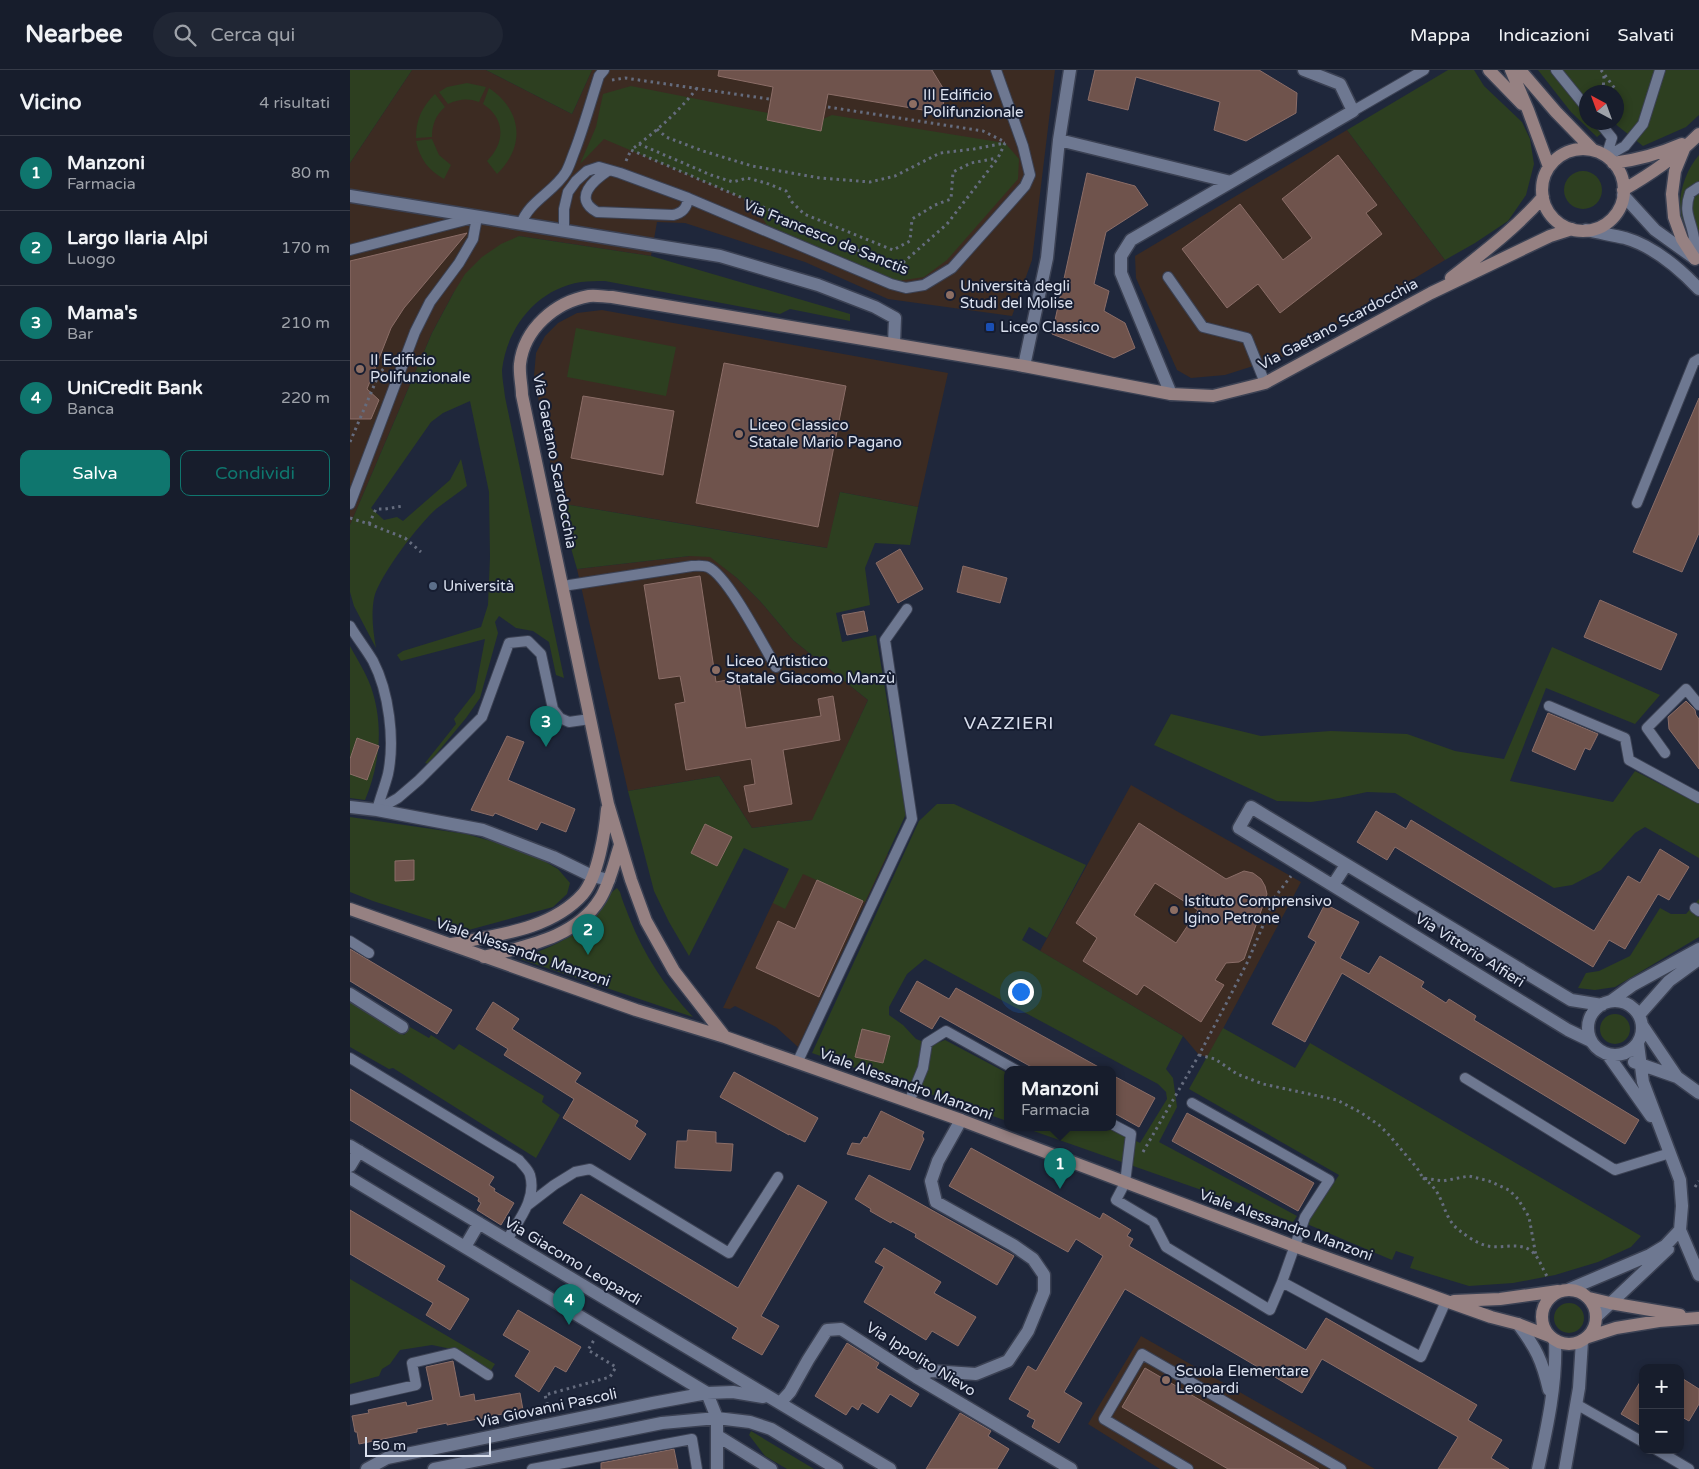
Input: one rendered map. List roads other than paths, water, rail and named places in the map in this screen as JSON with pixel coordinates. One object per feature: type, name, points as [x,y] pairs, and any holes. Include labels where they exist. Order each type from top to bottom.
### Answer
[{"type":"street","points":[[1024,366],[1047,258],[1059,140],[1070,70]]},
{"type":"street","points":[[1171,394],[1121,273],[1121,256],[1131,240],[1353,111],[1340,84],[1304,70]]},
{"type":"street","points":[[1489,70],[1528,110]]},
{"type":"street","points":[[1511,70],[1549,167]]},
{"type":"street","points":[[1520,70],[1556,112],[1593,150],[1610,160],[1619,171],[1623,192],[1618,210],[1614,216],[1601,226],[1586,230]]},
{"type":"street","points":[[1610,160],[1637,160],[1660,154],[1699,134]]},
{"type":"street","points":[[1623,192],[1655,172],[1684,149],[1699,134]]},
{"type":"street","points":[[1059,140],[1231,182]]},
{"type":"street","points":[[1684,149],[1675,171],[1672,194],[1674,217],[1682,239],[1697,261]]},
{"type":"street","points":[[1593,150],[1569,152],[1561,156],[1549,167],[1543,181],[1542,196],[1552,217],[1572,229],[1625,238],[1645,246],[1684,273],[1699,288]]},
{"type":"street","points":[[1623,192],[1655,230],[1697,261]]},
{"type":"street","points":[[350,196],[720,256],[818,285],[875,307],[895,318],[894,344]]},
{"type":"street","name":"Via Gaetano Scardocchia","points":[[1431,293],[1500,240],[1530,211],[1542,196]]},
{"type":"street","name":"Via Gaetano Scardocchia","points":[[725,1037],[674,971],[646,921],[608,804],[522,395],[520,364],[528,339],[542,319],[565,303],[590,296],[612,297],[1024,366],[1171,394],[1213,396],[1264,383],[1431,293],[1550,236],[1572,229]]},
{"type":"street","name":"Via Gaetano Scardocchia","points":[[449,944],[506,932],[544,921],[565,909],[584,893],[604,840],[608,804]]},
{"type":"street","points":[[350,807],[483,830],[553,857],[592,876],[609,880]]},
{"type":"street","name":"Via Vittorio Alfieri","points":[[1591,1042],[1568,1030],[1239,828],[1251,807],[1571,1000],[1606,1003]]},
{"type":"street","points":[[484,956],[547,939],[567,930],[586,917],[599,900],[609,880],[620,845]]},
{"type":"street","points":[[1333,885],[1346,864]]},
{"type":"street","name":"Viale Alessandro Manzoni","points":[[350,909],[628,1007],[725,1037],[961,1120],[1294,1246],[1491,1317],[1518,1324],[1552,1338]]},
{"type":"street","points":[[1699,949],[1633,985],[1606,1003],[1594,1012],[1589,1021],[1588,1031],[1591,1042],[1598,1050],[1677,1076],[1699,1093]]},
{"type":"street","points":[[1613,1055],[1629,1052],[1638,1044],[1642,1035],[1641,1020],[1669,981],[1699,959]]},
{"type":"street","points":[[350,994],[402,1027]]},
{"type":"street","points":[[1606,1003],[1627,1004],[1636,1010],[1677,1076]]},
{"type":"street","points":[[1638,1044],[1644,1082],[1680,1180],[1682,1206],[1680,1230],[1699,1275]]},
{"type":"street","points":[[1613,1055],[1660,1127]]},
{"type":"street","points":[[916,1377],[931,1371],[976,1374],[1008,1361],[1028,1331],[1044,1292],[1044,1275],[1034,1259],[1013,1245],[936,1202],[931,1181],[938,1161],[961,1120]]},
{"type":"street","points":[[350,1166],[354,1149]]},
{"type":"street","name":"Via Giacomo Leopardi","points":[[354,1149],[890,1469]]},
{"type":"street","points":[[350,1178],[707,1393],[717,1418],[717,1469]]},
{"type":"street","points":[[465,1247],[479,1223]]},
{"type":"street","points":[[1538,1469],[1556,1359],[1552,1338],[1542,1322],[1542,1311],[1546,1301],[1565,1290],[1650,1255],[1665,1246],[1680,1230]]},
{"type":"street","points":[[1596,1317],[1664,1254],[1680,1230]]},
{"type":"street","points":[[1565,1290],[1580,1292],[1589,1298],[1610,1303],[1699,1318]]},
{"type":"street","name":"Viale Alessandro Manzoni","points":[[1446,1301],[1500,1299],[1565,1290]]},
{"type":"street","points":[[1565,1469],[1585,1339],[1594,1328],[1596,1317],[1595,1307],[1589,1298]]},
{"type":"street","points":[[1552,1338],[1568,1344],[1616,1328],[1659,1321],[1699,1318]]},
{"type":"street","points":[[1518,1324],[1532,1344],[1543,1365],[1551,1397]]},
{"type":"street","name":"Via Ippolito Nievo","points":[[780,1403],[790,1392],[827,1330],[841,1329],[916,1377],[1071,1469]]},
{"type":"street","name":"Via Giacomo Leopardi","points":[[707,1393],[733,1392],[759,1396],[780,1403]]},
{"type":"street","name":"Via Giovanni Pascoli","points":[[368,1469],[387,1458],[653,1402],[707,1393]]},
{"type":"street","points":[[434,1469],[662,1423],[717,1418],[750,1422],[771,1430],[837,1469]]},
{"type":"street","points":[[718,1436],[771,1469]]},
{"type":"lane","points":[[521,224],[531,206],[559,182],[567,171],[580,138],[599,76],[604,70]]},
{"type":"lane","name":"Via Francesco de Sanctis","points":[[564,230],[564,209],[568,192],[587,171],[599,167],[688,198],[891,284],[906,288],[924,285],[952,268],[1025,186],[1030,175],[1024,146],[996,70]]},
{"type":"lane","points":[[1353,111],[1424,70]]},
{"type":"lane","points":[[1556,70],[1579,98]]},
{"type":"lane","points":[[1610,160],[1625,146],[1643,124],[1660,70]]},
{"type":"lane","points":[[1606,130],[1612,138],[1610,160]]},
{"type":"lane","points":[[609,170],[598,177],[588,188],[585,196],[587,203],[597,212],[673,216],[684,210],[688,198]]},
{"type":"lane","points":[[1697,261],[1694,236],[1686,204],[1690,193],[1699,187]]},
{"type":"lane","points":[[350,250],[477,218],[473,239],[430,302],[415,332],[350,504]]},
{"type":"lane","points":[[1168,277],[1203,327],[1247,338],[1264,383]]},
{"type":"lane","points":[[1636,503],[1694,362],[1699,359]]},
{"type":"lane","points":[[563,586],[692,566],[707,566],[720,575],[776,667]]},
{"type":"lane","points":[[796,1063],[912,819],[885,640],[907,609]]},
{"type":"lane","points":[[350,626],[373,662],[386,698],[390,733],[388,773],[376,810]]},
{"type":"lane","points":[[376,810],[398,798],[419,780],[482,717],[509,643],[528,641],[542,654],[553,709],[560,718],[569,722],[590,719]]},
{"type":"lane","points":[[1665,753],[1647,728],[1686,688],[1699,705]]},
{"type":"lane","points":[[1549,706],[1625,738],[1629,760],[1699,798]]},
{"type":"lane","points":[[350,941],[369,952]]},
{"type":"lane","points":[[909,1102],[923,1068],[927,1043],[946,1031],[1009,1066]]},
{"type":"lane","points":[[350,1058],[519,1160],[530,1175],[531,1191],[528,1205],[507,1240]]},
{"type":"lane","points":[[1464,1078],[1615,1170],[1670,1153]]},
{"type":"lane","points":[[1116,1126],[1131,1134],[1125,1182],[1116,1200],[1153,1222],[1166,1247],[1270,1310],[1305,1217],[1329,1180],[1192,1103]]},
{"type":"lane","points":[[528,1205],[575,1172],[590,1169],[729,1253],[778,1176]]},
{"type":"lane","points":[[1282,1282],[1421,1357],[1446,1301]]},
{"type":"lane","points":[[350,1400],[416,1385],[412,1363],[454,1353],[488,1375]]},
{"type":"lane","points":[[1188,1469],[1104,1419],[1142,1354],[1341,1469]]},
{"type":"lane","points":[[1576,1404],[1639,1440]]},
{"type":"lane","points":[[532,1469],[692,1439],[697,1469]]},
{"type":"lane","points":[[1664,1454],[1689,1469]]},
{"type":"place","name":"III Edificio Polifunzionale","points":[[913,104]]},
{"type":"place","name":"Università degli Studi del Molise","points":[[950,295]]},
{"type":"place","name":"Liceo Classico","points":[[990,327]]},
{"type":"place","name":"II Edificio Polifunzionale","points":[[360,369]]},
{"type":"place","name":"Liceo Classico Statale Mario Pagano","points":[[739,434]]},
{"type":"place","name":"Università","points":[[433,586]]},
{"type":"place","name":"Liceo Artistico Statale Giacomo Manzù","points":[[716,670]]},
{"type":"place","name":"Mama's","points":[[546,747]]},
{"type":"place","name":"Istituto Comprensivo Igino Petrone","points":[[1174,910]]},
{"type":"place","name":"Largo Ilaria Alpi","points":[[588,955]]},
{"type":"place","name":"Manzoni","points":[[1060,1189]]},
{"type":"place","name":"UniCredit Bank","points":[[569,1325]]},
{"type":"place","name":"Scuola Elementare Leopardi","points":[[1166,1380]]},
{"type":"district","name":"VAZZIERI","points":[[1009,723]]}]
